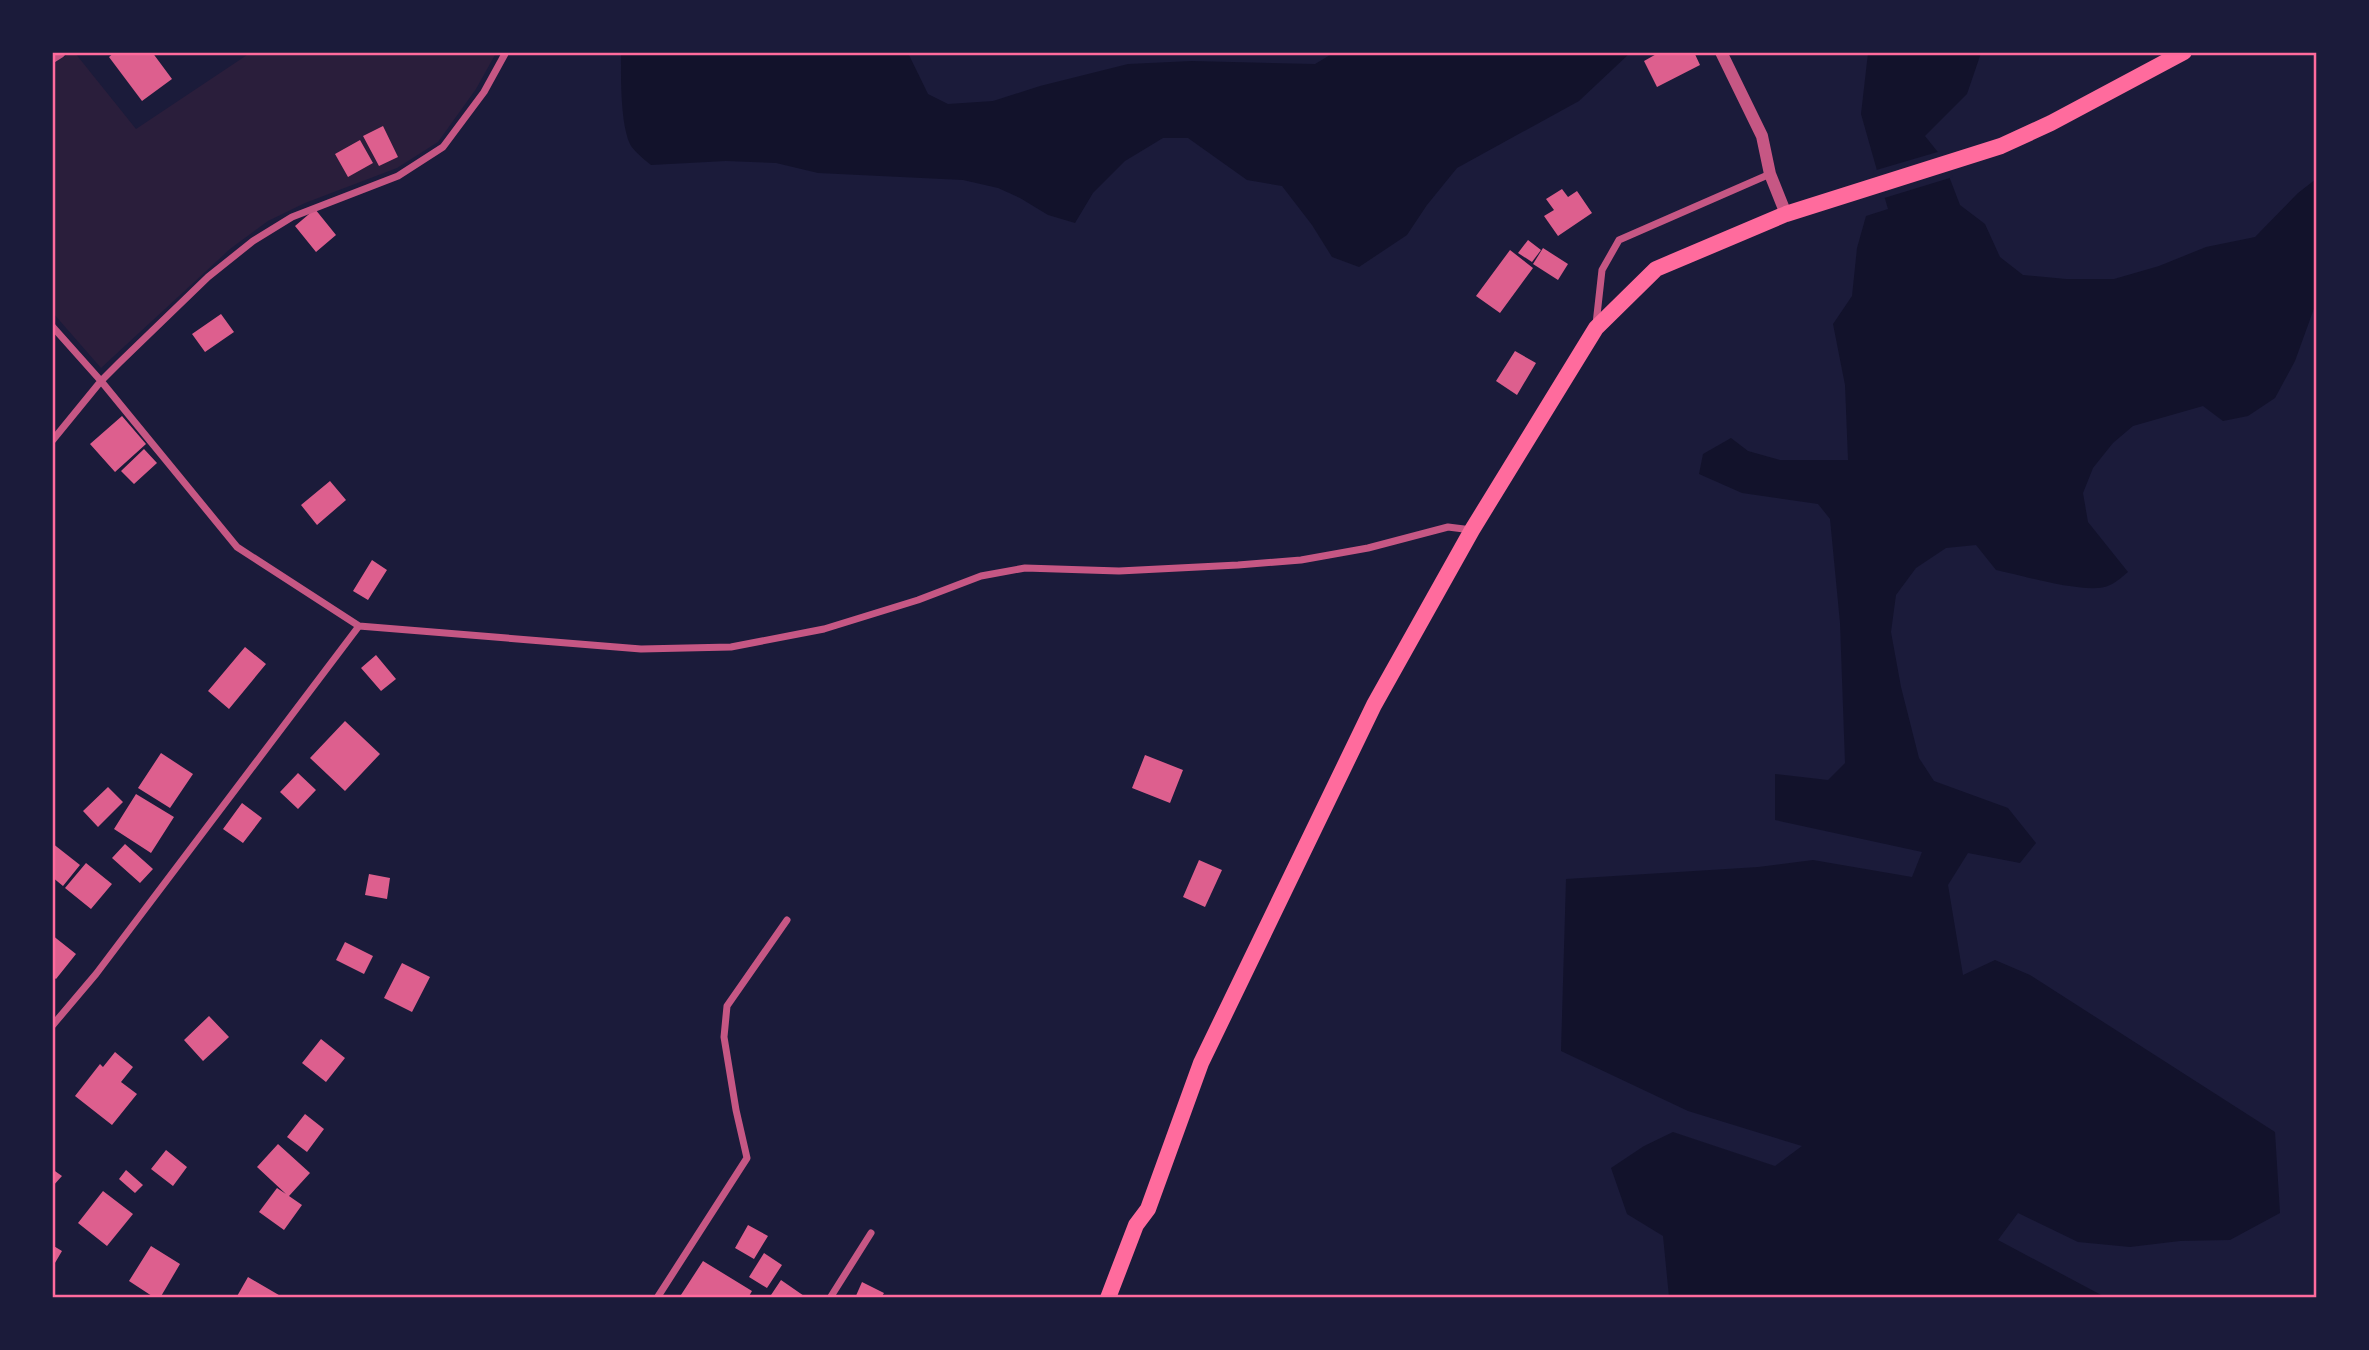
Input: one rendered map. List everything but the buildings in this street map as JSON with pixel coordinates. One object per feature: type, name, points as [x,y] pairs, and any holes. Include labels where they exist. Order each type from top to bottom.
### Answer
[{"type":"main road","points":[[1108,1297],[1136,1225],[1147,1209],[1201,1063],[1374,705],[1472,530],[1596,328],[1656,268],[1786,214],[2001,146],[2051,123],[2184,52]]},
{"type":"street","points":[[52,57],[60,52]]},
{"type":"street","points":[[52,441],[101,381],[208,277],[253,241],[292,217],[398,176],[443,147],[484,92],[506,52]]},
{"type":"street","points":[[1721,52],[1762,136],[1770,174],[1786,214]]},
{"type":"street","points":[[1596,328],[1602,270],[1619,240],[1770,174]]},
{"type":"street","points":[[52,326],[101,381],[236,547],[359,626],[641,649],[731,647],[824,629],[918,600],[981,576],[1025,568],[1119,571],[1301,560],[1368,548],[1448,527],[1472,530]]},
{"type":"street","points":[[52,1026],[96,974],[359,626]]},
{"type":"street","points":[[657,1297],[747,1158],[724,1037],[727,1006],[787,920]]},
{"type":"street","points":[[830,1297],[871,1233]]},
{"type":"shaded area","points":[[1335,52],[1630,53],[1579,101],[1457,168],[1407,235],[1359,267],[1332,257],[1282,186],[1247,180],[1188,138],[1163,138],[1125,161],[1093,193],[1075,223],[1048,215],[998,188],[963,180],[818,173],[776,163],[726,161],[651,165],[631,146],[627,137],[622,101],[621,53],[908,53],[928,94],[948,104],[993,101],[1128,64],[1192,61],[1315,64]]},
{"type":"shaded area","points":[[75,53],[136,129],[250,53],[496,53],[476,89],[438,142],[397,168],[305,203],[268,221],[230,249],[101,368],[53,313],[52,64]]},
{"type":"shaded area","points":[[1868,53],[1981,53],[1967,94],[1925,136],[1941,156],[1878,174],[1861,114]]},
{"type":"shaded area","points":[[1942,158],[1960,205],[1985,224],[2000,257],[2023,275],[2066,279],[2114,279],[2159,266],[2206,247],[2255,237],[2298,193],[2316,179],[2316,303],[2295,361],[2275,398],[2248,416],[2223,421],[2203,406],[2133,426],[2113,443],[2093,468],[2083,493],[2088,522],[2128,572],[2113,584],[2087,588],[1996,570],[1976,545],[1946,548],[1916,568],[1896,595],[1891,632],[1901,687],[1919,758],[1934,781],[2008,808],[2036,843],[2020,863],[1968,853],[1948,885],[1963,975],[1995,960],[2030,975],[2275,1132],[2280,1213],[2230,1240],[2180,1241],[2130,1247],[2078,1242],[2018,1213],[1998,1240],[2105,1297],[1669,1297],[1663,1236],[1627,1214],[1611,1168],[1644,1146],[1673,1132],[1775,1166],[1802,1146],[1688,1111],[1561,1051],[1566,879],[1758,867],[1813,860],[1912,877],[1922,852],[1775,820],[1775,774],[1828,780],[1845,763],[1840,623],[1830,519],[1818,504],[1742,493],[1699,474],[1703,454],[1731,438],[1748,451],[1780,460],[1848,460],[1845,385],[1833,324],[1852,296],[1857,248],[1866,216],[1888,209],[1878,175]]},
{"type":"pier","points":[[1941,151],[1953,177],[1881,199],[1873,171]]}]
